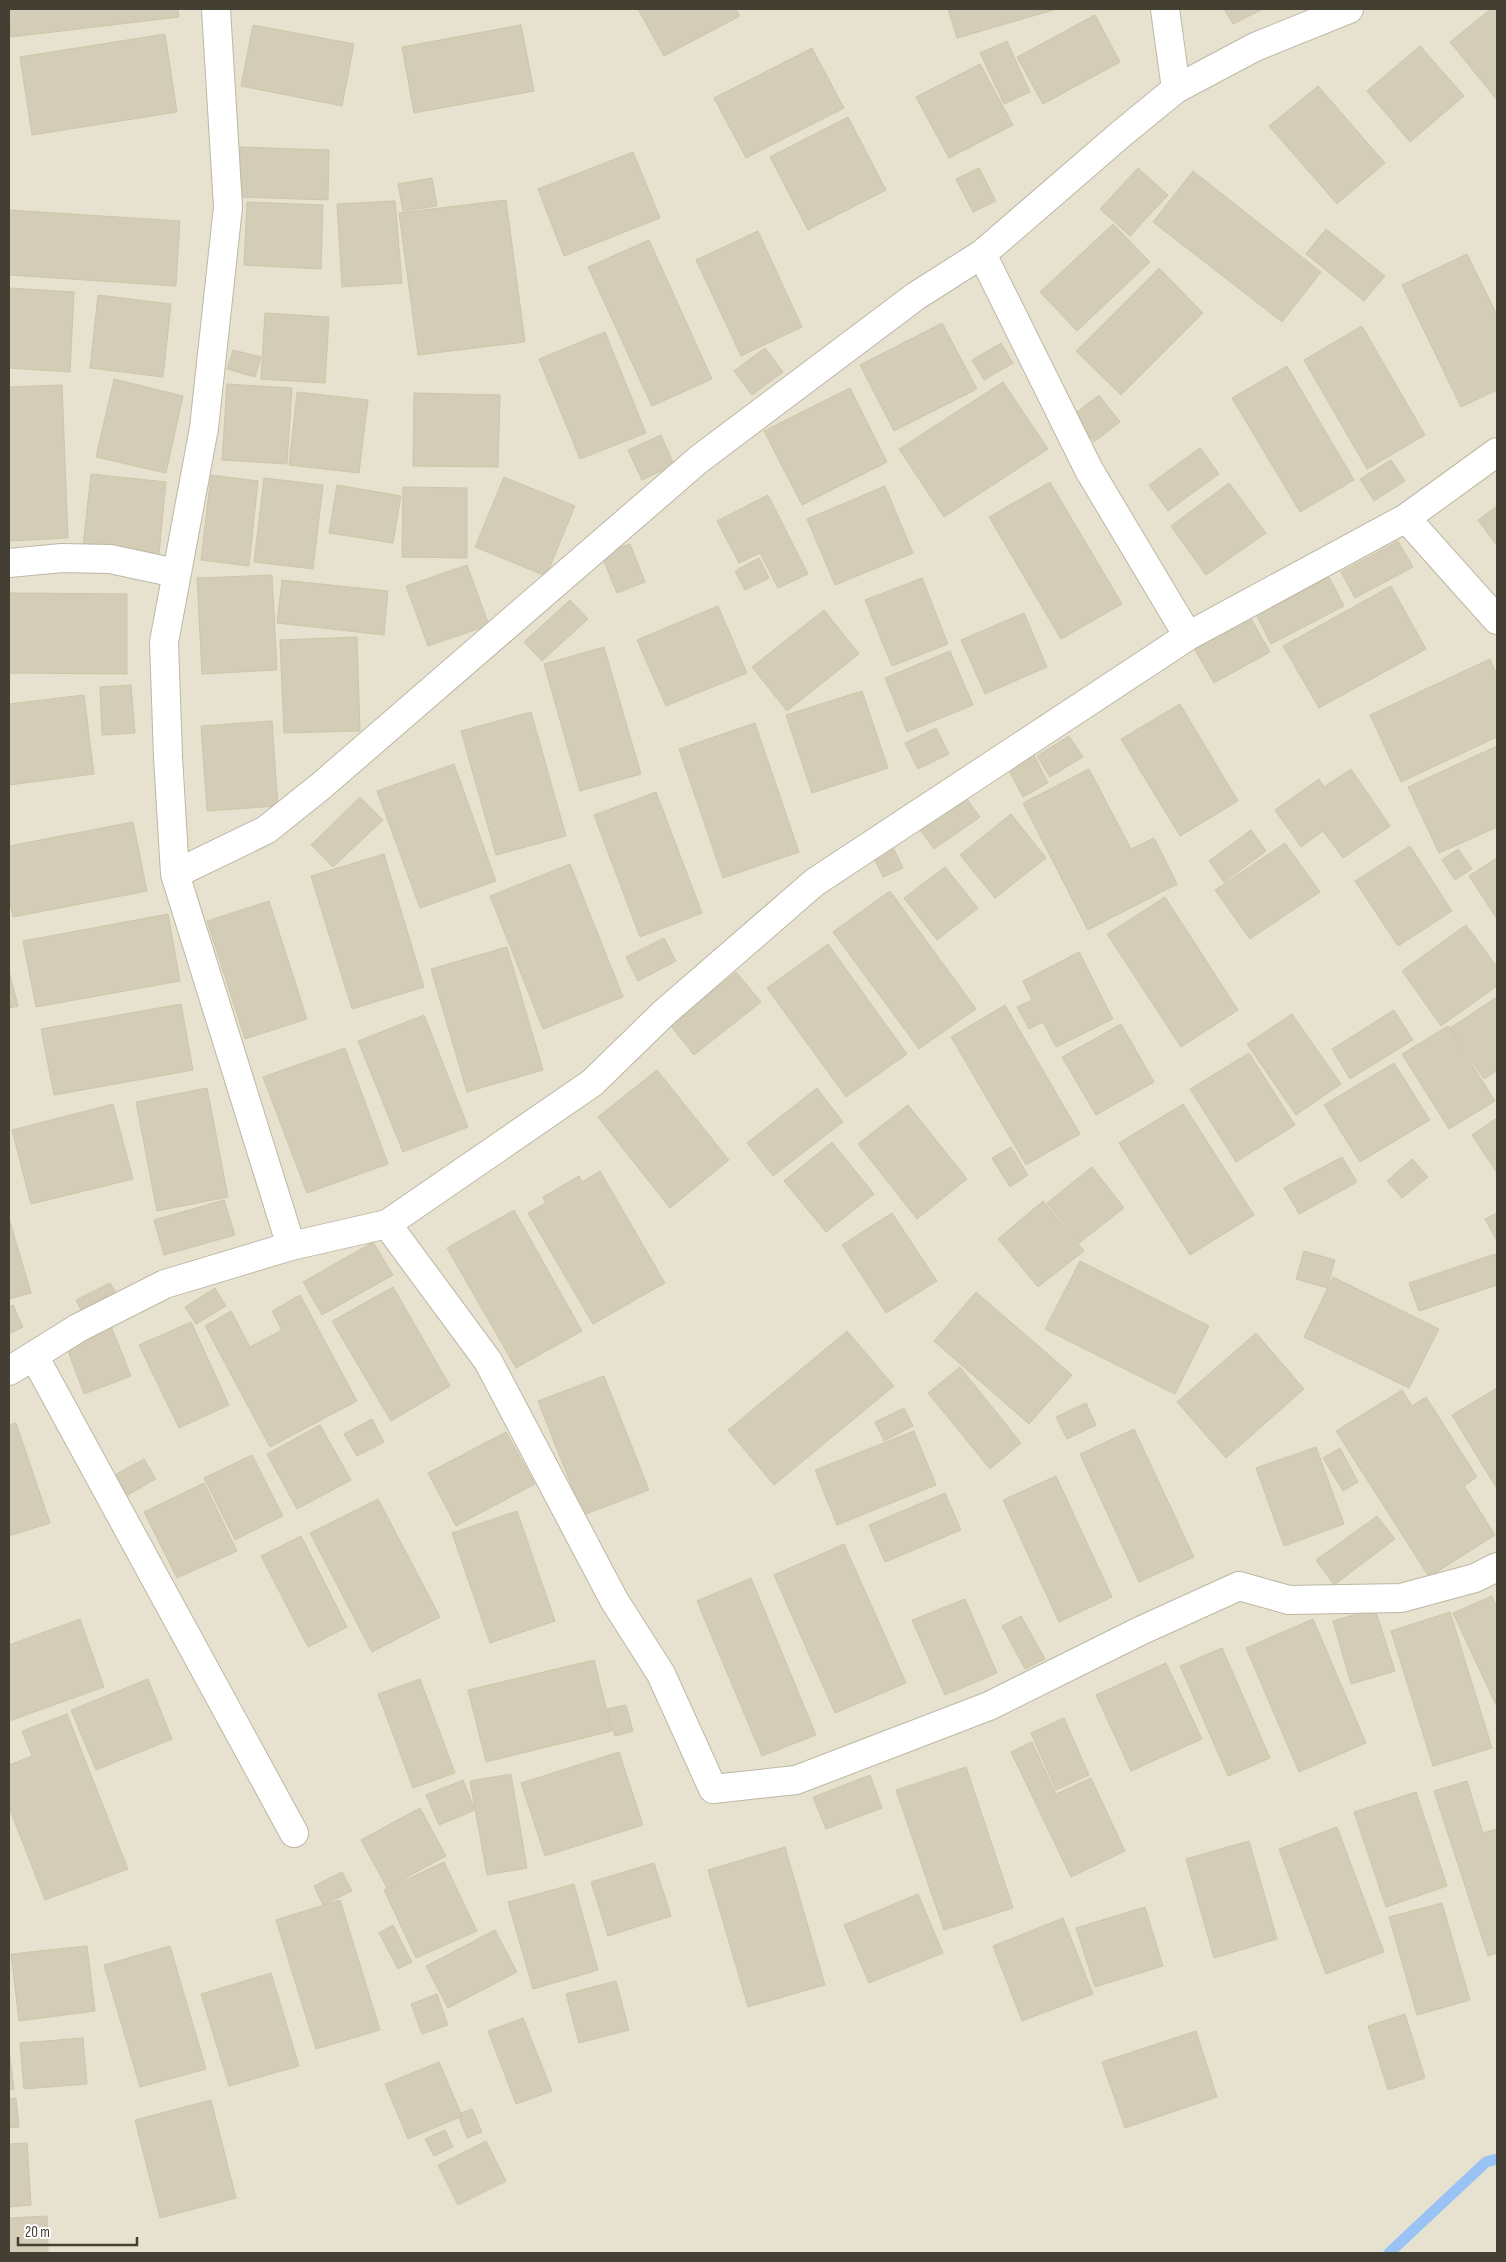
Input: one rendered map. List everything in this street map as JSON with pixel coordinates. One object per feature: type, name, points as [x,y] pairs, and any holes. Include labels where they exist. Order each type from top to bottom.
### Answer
[{"type":"street","points":[[216,9],[228,207],[204,428],[164,642],[175,874],[291,1246]]},
{"type":"street","points":[[1165,9],[1176,89]]},
{"type":"street","points":[[175,874],[266,830],[322,786],[698,460],[916,296],[982,254],[1176,89],[1254,47],[1350,9]]},
{"type":"street","points":[[982,254],[1089,470],[1188,636]]},
{"type":"street","points":[[9,1372],[78,1328],[165,1284],[291,1246],[388,1224],[592,1083],[665,1012],[815,882],[1188,636],[1406,518],[1497,452]]},
{"type":"street","points":[[1406,518],[1497,620]]},
{"type":"street","points":[[9,563],[62,558],[110,560],[176,573]]},
{"type":"street","points":[[388,1224],[488,1360],[614,1600],[661,1674],[713,1789],[796,1780],[989,1706],[1140,1631],[1239,1586],[1289,1600],[1401,1598],[1475,1578],[1497,1567]]},
{"type":"street","points":[[34,1356],[294,1833]]},
{"type":"shaded area","points":[[9,9],[1497,9],[1497,2253],[9,2253]]},
{"type":"building","points":[[9,9],[178,9],[179,17],[11,37]]},
{"type":"building","points":[[638,9],[736,9],[740,16],[664,56]]},
{"type":"building","points":[[948,9],[1057,9],[957,38]]},
{"type":"building","points":[[1224,9],[1263,9],[1233,24]]},
{"type":"building","points":[[1491,9],[1497,9],[1497,100],[1450,42]]},
{"type":"building","points":[[1095,15],[1120,62],[1043,104],[1017,57]]},
{"type":"building","points":[[253,25],[354,44],[342,106],[241,86]]},
{"type":"building","points":[[521,25],[534,91],[414,113],[402,47]]},
{"type":"building","points":[[165,34],[177,112],[32,135],[20,57]]},
{"type":"building","points":[[1007,41],[1030,92],[1004,104],[980,53]]},
{"type":"building","points":[[1420,46],[1464,96],[1410,142],[1367,91]]},
{"type":"building","points":[[812,48],[844,108],[746,158],[714,98]]},
{"type":"building","points":[[980,64],[1013,125],[949,158],[916,97]]},
{"type":"building","points":[[1318,86],[1385,163],[1337,204],[1269,126]]},
{"type":"building","points":[[848,117],[886,190],[808,230],[770,157]]},
{"type":"building","points":[[240,147],[329,150],[328,200],[239,197]]},
{"type":"building","points":[[633,152],[660,218],[564,256],[538,189]]},
{"type":"building","points":[[979,168],[996,201],[973,212],[956,179]]},
{"type":"building","points":[[1138,168],[1168,195],[1130,236],[1100,209]]},
{"type":"building","points":[[1193,171],[1321,272],[1282,322],[1153,222]]},
{"type":"building","points":[[432,178],[437,206],[403,211],[398,184]]},
{"type":"building","points":[[506,200],[525,342],[418,355],[399,213]]},
{"type":"building","points":[[395,201],[402,283],[342,287],[337,204]]},
{"type":"building","points":[[247,202],[323,205],[321,269],[244,265]]},
{"type":"building","points":[[9,210],[180,221],[176,286],[9,275]]},
{"type":"building","points":[[1113,224],[1150,262],[1077,331],[1040,292]]},
{"type":"building","points":[[1326,229],[1385,276],[1364,301],[1306,254]]},
{"type":"building","points":[[758,231],[802,327],[741,356],[696,260]]},
{"type":"building","points":[[649,240],[712,379],[652,406],[588,267]]},
{"type":"building","points":[[1467,254],[1497,315],[1497,390],[1461,407],[1402,285]]},
{"type":"building","points":[[1159,268],[1203,313],[1121,395],[1076,351]]},
{"type":"building","points":[[9,288],[74,292],[70,372],[9,368]]},
{"type":"building","points":[[98,295],[171,304],[163,377],[90,368]]},
{"type":"building","points":[[265,313],[329,317],[325,383],[261,379]]},
{"type":"building","points":[[942,323],[977,389],[894,431],[860,365]]},
{"type":"building","points":[[1362,326],[1425,435],[1367,469],[1304,360]]},
{"type":"building","points":[[605,332],[646,433],[580,459],[539,359]]},
{"type":"building","points":[[1001,343],[1013,363],[984,380],[972,360]]},
{"type":"building","points":[[765,348],[783,372],[752,395],[734,371]]},
{"type":"building","points":[[233,350],[261,357],[255,377],[227,369]]},
{"type":"building","points":[[1287,366],[1354,480],[1300,512],[1232,398]]},
{"type":"building","points":[[114,379],[183,396],[166,473],[96,457]]},
{"type":"building","points":[[1003,382],[1048,449],[944,517],[899,449]]},
{"type":"building","points":[[227,384],[292,388],[287,464],[222,460]]},
{"type":"building","points":[[62,385],[68,538],[9,541],[9,387]]},
{"type":"building","points":[[850,388],[887,462],[802,505],[764,431]]},
{"type":"building","points":[[297,392],[368,400],[359,473],[289,465]]},
{"type":"building","points":[[414,393],[500,395],[498,467],[413,466]]},
{"type":"building","points":[[1099,395],[1120,422],[1094,442],[1073,415]]},
{"type":"building","points":[[661,435],[674,465],[642,480],[628,450]]},
{"type":"building","points":[[1200,448],[1219,474],[1168,511],[1149,485]]},
{"type":"building","points":[[1391,460],[1405,481],[1374,501],[1360,479]]},
{"type":"building","points":[[91,474],[166,482],[159,554],[83,546]]},
{"type":"building","points":[[211,475],[258,481],[249,566],[201,560]]},
{"type":"building","points":[[504,477],[575,506],[546,576],[475,547]]},
{"type":"building","points":[[264,478],[323,485],[313,569],[254,562]]},
{"type":"building","points":[[1050,482],[1122,604],[1061,639],[989,517]]},
{"type":"building","points":[[1229,483],[1266,533],[1206,575],[1171,526]]},
{"type":"building","points":[[337,485],[401,496],[393,543],[329,533]]},
{"type":"building","points":[[885,486],[913,553],[835,585],[807,519]]},
{"type":"building","points":[[403,487],[467,488],[467,558],[402,557]]},
{"type":"building","points":[[768,495],[808,574],[778,588],[760,553],[739,563],[717,521]]},
{"type":"building","points":[[1497,506],[1497,546],[1478,520]]},
{"type":"building","points":[[1398,541],[1413,567],[1355,598],[1341,572]]},
{"type":"building","points":[[630,544],[645,582],[617,593],[601,554]]},
{"type":"building","points":[[759,558],[769,578],[745,590],[735,571]]},
{"type":"building","points":[[467,565],[489,625],[428,646],[406,586]]},
{"type":"building","points":[[272,575],[277,670],[202,674],[197,578]]},
{"type":"building","points":[[1329,577],[1344,606],[1271,644],[1256,614]]},
{"type":"building","points":[[922,578],[948,644],[892,666],[865,600]]},
{"type":"building","points":[[282,580],[388,591],[384,635],[277,623]]},
{"type":"building","points":[[1391,586],[1426,649],[1319,708],[1283,646]]},
{"type":"building","points":[[9,593],[127,594],[127,674],[9,673]]},
{"type":"building","points":[[570,600],[588,619],[542,661],[524,642]]},
{"type":"building","points":[[718,606],[747,673],[666,706],[637,640]]},
{"type":"building","points":[[824,610],[859,654],[787,711],[752,667]]},
{"type":"building","points":[[1024,613],[1047,667],[985,694],[961,640]]},
{"type":"building","points":[[1250,617],[1270,652],[1214,683],[1194,648]]},
{"type":"building","points":[[357,637],[360,731],[284,733],[280,640]]},
{"type":"building","points":[[604,647],[641,774],[580,791],[544,664]]},
{"type":"building","points":[[950,651],[973,705],[907,732],[885,678]]},
{"type":"building","points":[[1490,659],[1497,675],[1497,737],[1401,782],[1370,715]]},
{"type":"building","points":[[131,685],[135,733],[102,735],[100,687]]},
{"type":"building","points":[[862,691],[888,768],[812,793],[786,715]]},
{"type":"building","points":[[84,695],[94,774],[9,785],[9,704]]},
{"type":"building","points":[[1180,704],[1238,801],[1180,836],[1121,739]]},
{"type":"building","points":[[531,712],[566,836],[496,855],[461,731]]},
{"type":"building","points":[[272,721],[278,806],[207,811],[201,726]]},
{"type":"building","points":[[755,723],[799,852],[723,878],[679,749]]},
{"type":"building","points":[[936,728],[949,754],[918,769],[905,743]]},
{"type":"building","points":[[1069,736],[1083,757],[1050,777],[1037,756]]},
{"type":"building","points":[[1497,746],[1497,827],[1439,853],[1408,787]]},
{"type":"building","points":[[1032,751],[1048,783],[1023,797],[1006,765]]},
{"type":"building","points":[[454,764],[496,881],[420,908],[377,791]]},
{"type":"building","points":[[1089,769],[1131,849],[1154,838],[1177,884],[1088,930],[1023,803]]},
{"type":"building","points":[[1351,769],[1390,826],[1343,858],[1323,831],[1301,847],[1275,810],[1319,779],[1324,787]]},
{"type":"building","points":[[656,792],[702,913],[640,937],[594,815]]},
{"type":"building","points":[[964,795],[980,817],[934,849],[918,827]]},
{"type":"building","points":[[360,797],[383,820],[333,867],[311,845]]},
{"type":"building","points":[[1011,814],[1046,858],[995,898],[960,855]]},
{"type":"building","points":[[133,822],[147,891],[13,917],[9,898],[9,846]]},
{"type":"building","points":[[1251,830],[1266,851],[1224,882],[1209,861]]},
{"type":"building","points":[[891,843],[903,868],[883,877],[871,852]]},
{"type":"building","points":[[1285,843],[1320,892],[1250,939],[1215,890]]},
{"type":"building","points":[[1410,846],[1452,911],[1398,946],[1355,881]]},
{"type":"building","points":[[1458,849],[1472,869],[1455,880],[1442,860]]},
{"type":"building","points":[[384,854],[424,987],[352,1009],[311,876]]},
{"type":"building","points":[[1497,858],[1497,919],[1469,876]]},
{"type":"building","points":[[570,864],[623,997],[543,1029],[490,896]]},
{"type":"building","points":[[945,867],[978,908],[937,940],[904,898]]},
{"type":"building","points":[[890,891],[976,1009],[919,1049],[833,932]]},
{"type":"building","points":[[1165,897],[1238,1010],[1181,1047],[1107,934]]},
{"type":"building","points":[[269,901],[307,1019],[245,1039],[207,921]]},
{"type":"building","points":[[168,914],[180,981],[36,1007],[23,941]]},
{"type":"building","points":[[1466,925],[1497,967],[1497,986],[1441,1026],[1402,971]]},
{"type":"building","points":[[664,938],[676,961],[638,981],[626,957]]},
{"type":"building","points":[[828,944],[907,1054],[846,1097],[767,988]]},
{"type":"building","points":[[507,947],[543,1070],[467,1092],[431,969]]},
{"type":"building","points":[[1079,952],[1113,1019],[1056,1047],[1043,1022],[1029,1029],[1017,1007],[1032,1000],[1023,981]]},
{"type":"building","points":[[9,971],[18,1006],[9,1008]]},
{"type":"building","points":[[736,972],[761,1002],[694,1055],[670,1025]]},
{"type":"building","points":[[1497,997],[1497,1070],[1484,1079],[1450,1028]]},
{"type":"building","points":[[181,1004],[193,1070],[54,1095],[41,1029]]},
{"type":"building","points":[[1005,1005],[1080,1134],[1026,1165],[951,1037]]},
{"type":"building","points":[[1394,1010],[1413,1040],[1350,1079],[1332,1049]]},
{"type":"building","points":[[1292,1014],[1341,1084],[1296,1115],[1247,1044]]},
{"type":"building","points":[[424,1015],[468,1127],[403,1152],[358,1041]]},
{"type":"building","points":[[1121,1024],[1154,1082],[1096,1115],[1062,1057]]},
{"type":"building","points":[[1448,1026],[1495,1101],[1449,1129],[1402,1054]]},
{"type":"building","points":[[345,1048],[388,1164],[307,1193],[263,1077]]},
{"type":"building","points":[[1249,1053],[1295,1125],[1236,1162],[1190,1089]]},
{"type":"building","points":[[1394,1063],[1430,1120],[1360,1162],[1324,1105]]},
{"type":"building","points":[[657,1070],[729,1160],[670,1208],[598,1117]]},
{"type":"building","points":[[207,1088],[228,1197],[157,1211],[136,1102]]},
{"type":"building","points":[[817,1088],[843,1122],[773,1176],[747,1143]]},
{"type":"building","points":[[113,1104],[133,1179],[31,1204],[12,1130]]},
{"type":"building","points":[[1183,1104],[1254,1215],[1190,1255],[1119,1143]]},
{"type":"building","points":[[908,1105],[967,1179],[917,1219],[858,1144]]},
{"type":"building","points":[[1497,1118],[1497,1173],[1472,1135]]},
{"type":"building","points":[[832,1142],[874,1194],[826,1232],[784,1181]]},
{"type":"building","points":[[1011,1147],[1028,1175],[1010,1187],[992,1158]]},
{"type":"building","points":[[1342,1157],[1357,1182],[1299,1214],[1284,1188]]},
{"type":"building","points":[[1412,1159],[1428,1177],[1402,1198],[1387,1181]]},
{"type":"building","points":[[1092,1167],[1124,1208],[1079,1243],[1047,1203]]},
{"type":"building","points":[[600,1171],[665,1283],[593,1324],[528,1213],[546,1203],[543,1197],[579,1176],[582,1182]]},
{"type":"building","points":[[224,1200],[235,1235],[164,1255],[154,1220]]},
{"type":"building","points":[[1043,1201],[1084,1251],[1038,1287],[998,1239]]},
{"type":"building","points":[[514,1210],[582,1331],[516,1368],[447,1248]]},
{"type":"building","points":[[892,1213],[937,1281],[886,1313],[842,1245]]},
{"type":"building","points":[[1497,1213],[1497,1241],[1485,1219]]},
{"type":"building","points":[[9,1218],[31,1293],[9,1299]]},
{"type":"building","points":[[373,1242],[393,1275],[322,1315],[303,1282]]},
{"type":"building","points":[[1304,1251],[1335,1260],[1327,1288],[1296,1279]]},
{"type":"building","points":[[1495,1254],[1497,1285],[1419,1311],[1409,1283]]},
{"type":"building","points":[[1080,1261],[1209,1326],[1175,1394],[1045,1329]]},
{"type":"building","points":[[1333,1277],[1439,1329],[1409,1388],[1304,1337]]},
{"type":"building","points":[[110,1283],[118,1297],[83,1314],[76,1300]]},
{"type":"building","points":[[393,1287],[450,1386],[391,1421],[332,1321]]},
{"type":"building","points":[[215,1288],[226,1306],[196,1324],[185,1307]]},
{"type":"building","points":[[976,1292],[1072,1375],[1029,1424],[934,1341]]},
{"type":"building","points":[[300,1295],[357,1401],[270,1447],[205,1326],[231,1311],[250,1347],[282,1330],[272,1311]]},
{"type":"building","points":[[13,1305],[23,1327],[9,1334],[9,1307]]},
{"type":"building","points":[[191,1322],[229,1405],[179,1428],[139,1345]]},
{"type":"building","points":[[111,1326],[131,1376],[84,1394],[65,1343]]},
{"type":"building","points":[[847,1331],[894,1386],[774,1485],[728,1430]]},
{"type":"building","points":[[1256,1333],[1304,1389],[1226,1458],[1177,1402]]},
{"type":"building","points":[[960,1367],[1021,1443],[990,1469],[928,1393]]},
{"type":"building","points":[[604,1376],[649,1490],[583,1515],[538,1401]]},
{"type":"building","points":[[1497,1388],[1497,1489],[1452,1415]]},
{"type":"building","points":[[1402,1390],[1412,1406],[1426,1397],[1477,1477],[1464,1486],[1495,1535],[1429,1577],[1336,1431]]},
{"type":"building","points":[[1086,1403],[1096,1425],[1067,1439],[1056,1417]]},
{"type":"building","points":[[904,1408],[913,1426],[884,1441],[875,1422]]},
{"type":"building","points":[[372,1419],[384,1442],[357,1456],[344,1434]]},
{"type":"building","points":[[16,1423],[50,1523],[9,1536],[9,1425]]},
{"type":"building","points":[[320,1425],[351,1480],[297,1509],[267,1454]]},
{"type":"building","points":[[1134,1429],[1194,1557],[1139,1582],[1080,1454]]},
{"type":"building","points":[[914,1431],[936,1485],[837,1525],[815,1470]]},
{"type":"building","points":[[506,1432],[535,1484],[456,1526],[428,1473]]},
{"type":"building","points":[[1316,1447],[1344,1524],[1284,1546],[1256,1468]]},
{"type":"building","points":[[1340,1448],[1358,1482],[1343,1491],[1323,1458]]},
{"type":"building","points":[[252,1455],[283,1516],[235,1540],[204,1478]]},
{"type":"building","points":[[144,1459],[156,1479],[124,1497],[113,1476]]},
{"type":"building","points":[[1056,1476],[1112,1597],[1059,1622],[1003,1500]]},
{"type":"building","points":[[204,1483],[237,1551],[177,1578],[144,1512]]},
{"type":"building","points":[[945,1493],[961,1530],[885,1562],[869,1525]]},
{"type":"building","points":[[378,1499],[440,1617],[372,1652],[310,1533]]},
{"type":"building","points":[[517,1511],[555,1621],[490,1643],[452,1533]]},
{"type":"building","points":[[1377,1516],[1395,1539],[1334,1585],[1316,1560]]},
{"type":"building","points":[[301,1536],[347,1627],[308,1647],[261,1556]]},
{"type":"building","points":[[844,1544],[906,1683],[835,1713],[774,1575]]},
{"type":"building","points":[[751,1578],[816,1735],[762,1756],[697,1601]]},
{"type":"building","points":[[1492,1596],[1497,1608],[1497,1707],[1453,1613]]},
{"type":"building","points":[[965,1599],[997,1673],[945,1695],[912,1620]]},
{"type":"building","points":[[1375,1609],[1395,1671],[1351,1684],[1333,1621]]},
{"type":"building","points":[[1450,1612],[1492,1748],[1433,1766],[1391,1631]]},
{"type":"building","points":[[1021,1616],[1045,1659],[1025,1669],[1002,1626]]},
{"type":"building","points":[[80,1619],[104,1687],[9,1721],[9,1645]]},
{"type":"building","points":[[1313,1619],[1366,1743],[1299,1772],[1246,1648]]},
{"type":"building","points":[[1222,1648],[1270,1758],[1228,1776],[1180,1666]]},
{"type":"building","points":[[594,1660],[612,1731],[486,1762],[468,1690]]},
{"type":"building","points":[[1166,1663],[1202,1739],[1131,1771],[1096,1695]]},
{"type":"building","points":[[148,1679],[172,1739],[96,1770],[71,1710]]},
{"type":"building","points":[[420,1679],[455,1773],[413,1788],[378,1694]]},
{"type":"building","points":[[626,1705],[633,1731],[615,1736],[607,1709]]},
{"type":"building","points":[[67,1714],[128,1869],[45,1900],[9,1807],[9,1765],[32,1756],[22,1731]]},
{"type":"building","points":[[1064,1718],[1089,1775],[1056,1790],[1031,1733]]},
{"type":"building","points":[[1032,1742],[1056,1794],[1091,1778],[1125,1851],[1071,1877],[1011,1752]]},
{"type":"building","points":[[619,1752],[643,1825],[545,1856],[521,1783]]},
{"type":"building","points":[[966,1767],[1013,1908],[944,1930],[896,1790]]},
{"type":"building","points":[[511,1774],[527,1868],[487,1875],[470,1781]]},
{"type":"building","points":[[870,1775],[882,1808],[826,1829],[813,1797]]},
{"type":"building","points":[[463,1780],[475,1810],[439,1825],[426,1795]]},
{"type":"building","points":[[1467,1781],[1483,1833],[1497,1829],[1497,1953],[1488,1956],[1434,1791]]},
{"type":"building","points":[[1416,1792],[1447,1886],[1386,1907],[1354,1812]]},
{"type":"building","points":[[420,1808],[446,1856],[387,1888],[361,1840]]},
{"type":"building","points":[[1337,1827],[1384,1952],[1326,1974],[1279,1849]]},
{"type":"building","points":[[1249,1841],[1277,1939],[1214,1958],[1186,1859]]},
{"type":"building","points":[[785,1847],[825,1985],[748,2007],[708,1870]]},
{"type":"building","points":[[444,1862],[477,1931],[416,1958],[384,1890]]},
{"type":"building","points":[[654,1863],[671,1916],[608,1936],[591,1882]]},
{"type":"building","points":[[342,1872],[352,1891],[323,1905],[314,1886]]},
{"type":"building","points":[[574,1884],[598,1970],[533,1989],[508,1902]]},
{"type":"building","points":[[918,1894],[943,1953],[869,1983],[844,1925]]},
{"type":"building","points":[[340,1900],[380,2030],[316,2049],[276,1920]]},
{"type":"building","points":[[1442,1903],[1470,2000],[1417,2015],[1389,1917]]},
{"type":"building","points":[[1145,1907],[1163,1966],[1095,1987],[1076,1928]]},
{"type":"building","points":[[1063,1918],[1093,1994],[1022,2021],[993,1946]]},
{"type":"building","points":[[393,1925],[412,1962],[398,1969],[379,1933]]},
{"type":"building","points":[[495,1930],[517,1972],[448,2008],[426,1966]]},
{"type":"building","points":[[87,1946],[95,2011],[19,2021],[11,1954]]},
{"type":"building","points":[[170,1946],[206,2069],[140,2087],[104,1965]]},
{"type":"building","points":[[271,1973],[299,2066],[229,2086],[201,1994]]},
{"type":"building","points":[[616,1981],[629,2030],[579,2043],[566,1994]]},
{"type":"building","points":[[437,1994],[448,2025],[422,2034],[411,2004]]},
{"type":"building","points":[[1405,2014],[1425,2078],[1388,2090],[1368,2026]]},
{"type":"building","points":[[523,2018],[552,2091],[516,2104],[488,2031]]},
{"type":"building","points":[[1196,2031],[1217,2097],[1125,2128],[1102,2062]]},
{"type":"building","points":[[83,2038],[87,2084],[24,2089],[20,2043]]},
{"type":"building","points":[[9,2049],[14,2089],[9,2090]]},
{"type":"building","points":[[439,2062],[462,2116],[408,2139],[385,2084]]},
{"type":"building","points":[[16,2098],[19,2127],[9,2128],[9,2099]]},
{"type":"building","points":[[211,2100],[236,2198],[160,2218],[135,2120]]},
{"type":"building","points":[[472,2109],[482,2132],[467,2138],[459,2118],[462,2116],[461,2113]]},
{"type":"building","points":[[445,2130],[453,2147],[434,2156],[425,2139]]},
{"type":"building","points":[[486,2141],[506,2181],[458,2205],[438,2165]]},
{"type":"building","points":[[27,2143],[31,2205],[9,2207],[9,2144]]},
{"type":"building","points":[[47,2216],[48,2253],[9,2253],[9,2218]]},
{"type":"waterway","points":[[1389,2253],[1486,2162],[1497,2159]]}]
